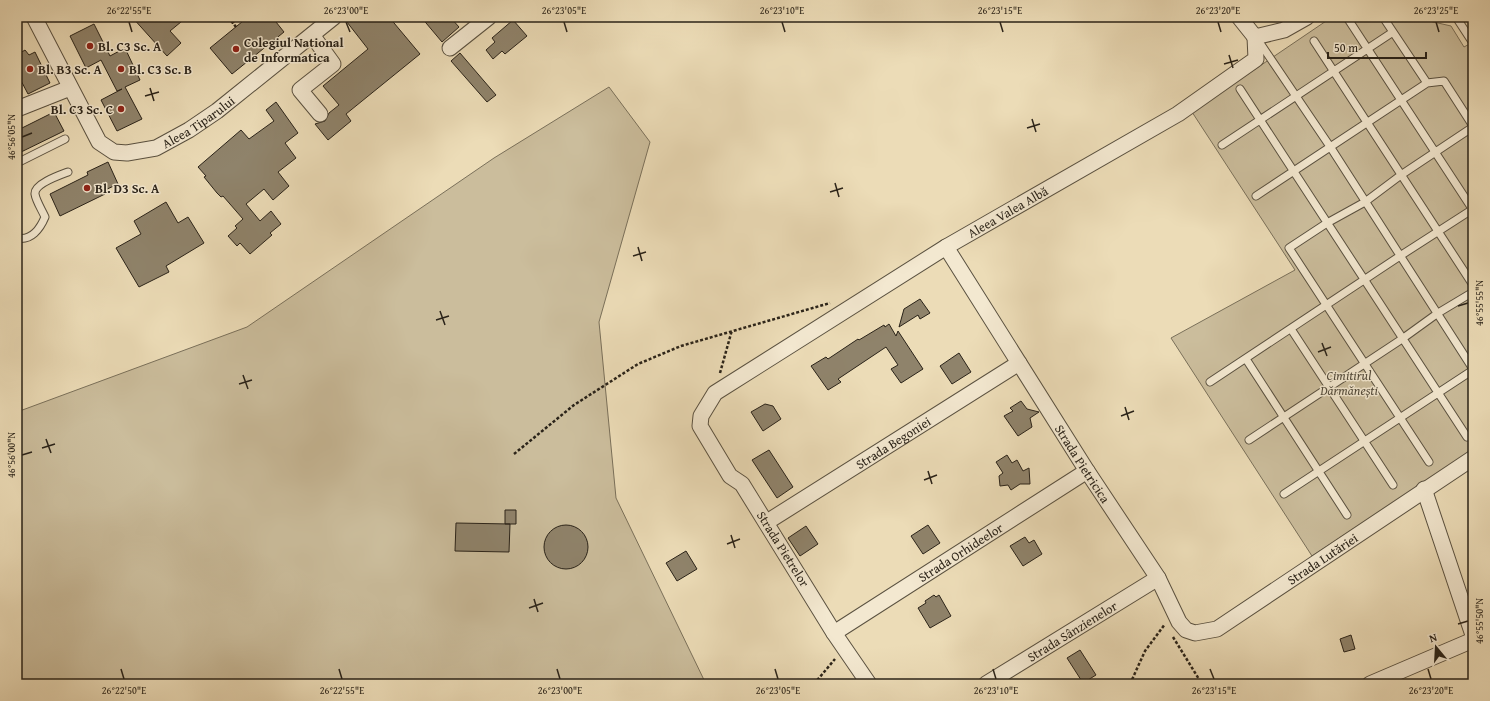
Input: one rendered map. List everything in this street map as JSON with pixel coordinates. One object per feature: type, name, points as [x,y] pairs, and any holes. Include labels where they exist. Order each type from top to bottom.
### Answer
[{"type":"street","name":"Aleea Tiparului","points":[[34,17],[99,142],[114,152],[127,153],[150,150],[189,130],[217,111],[334,17]]},
{"type":"street","points":[[450,48],[489,17]]},
{"type":"street","points":[[1239,17],[1255,37],[1284,30],[1307,17]]},
{"type":"street","points":[[312,35],[333,64],[300,90],[320,114]]},
{"type":"street","name":"Aleea Valea Albă","points":[[701,416],[715,393],[946,247],[1178,114],[1256,59],[1255,37]]},
{"type":"street","points":[[17,109],[70,88]]},
{"type":"street","name":"Strada Pietricica","points":[[946,247],[1087,471],[1158,578],[1173,612]]},
{"type":"street","name":"Strada Begoniei","points":[[767,522],[1019,364]]},
{"type":"street","name":"Strada Pietrelor","points":[[701,416],[700,426],[730,476],[742,484],[767,522],[834,633],[869,684]]},
{"type":"street","name":"Strada Lutăriei","points":[[1173,612],[1186,630],[1195,632],[1216,629],[1424,489],[1473,458]]},
{"type":"street","name":"Strada Orhideelor","points":[[834,633],[1087,471]]},
{"type":"street","points":[[1424,489],[1473,635]]},
{"type":"street","name":"Strada Sânzienelor","points":[[986,684],[1158,578]]},
{"type":"street","points":[[1370,684],[1473,640]]},
{"type":"lane","points":[[1383,17],[1427,83]]},
{"type":"lane","points":[[1456,17],[1473,42]]},
{"type":"lane","points":[[1210,382],[1473,209],[1348,19]]},
{"type":"lane","points":[[1222,145],[1393,32]]},
{"type":"lane","points":[[1255,37],[1331,148],[1438,313],[1473,370],[1284,494]]},
{"type":"lane","points":[[1314,41],[1473,285]]},
{"type":"lane","points":[[1256,196],[1331,148],[1427,83],[1444,81],[1473,126],[1401,175],[1365,202],[1327,223],[1289,248],[1429,462]]},
{"type":"lane","points":[[1240,90],[1467,437]]},
{"type":"lane","points":[[17,162],[65,139]]},
{"type":"lane","points":[[17,238],[29,237],[41,226],[45,217],[35,194],[36,189],[40,185],[68,172]]},
{"type":"lane","points":[[1248,440],[1402,339],[1438,313],[1473,292]]},
{"type":"lane","points":[[1291,329],[1393,485]]},
{"type":"lane","points":[[1246,359],[1347,514]]},
{"type":"path","points":[[228,17],[236,27]]},
{"type":"path","points":[[232,23],[239,17]]},
{"type":"path","points":[[514,454],[574,405],[638,364],[681,346],[832,302]]},
{"type":"path","points":[[715,393],[732,330]]},
{"type":"path","points":[[1130,684],[1146,651],[1173,612]]},
{"type":"path","points":[[1172,634],[1202,684]]},
{"type":"path","points":[[814,684],[844,648]]},
{"type":"green space","name":"Cimitirul Dărmănești","points":[[1332,17],[1412,17],[1451,26],[1464,47],[1473,42],[1473,450],[1312,556],[1171,338],[1295,270],[1192,112]]},
{"type":"green space","points":[[609,87],[650,142],[599,322],[616,498],[706,684],[17,684],[17,412],[247,327],[494,158]]},
{"type":"building","points":[[132,17],[187,17],[170,31],[181,43],[167,56]]},
{"type":"building","points":[[248,17],[272,17],[284,32],[232,74],[210,48]]},
{"type":"building","points":[[343,17],[389,17],[420,54],[346,114],[351,121],[328,140],[315,124],[325,121],[329,113],[339,105],[323,86],[368,49]]},
{"type":"building","points":[[421,17],[450,17],[459,27],[442,42]]},
{"type":"building","points":[[513,20],[527,36],[505,54],[502,51],[493,59],[486,50],[495,42],[492,38]]},
{"type":"building","points":[[94,24],[110,56],[125,48],[140,80],[125,87],[142,119],[117,131],[101,100],[122,89],[117,91],[101,60],[86,68],[70,36]]},
{"type":"building","name":"Bl. B3 Sc. A","points":[[25,50],[29,55],[35,52],[50,83],[28,94],[17,73],[17,55]]},
{"type":"building","points":[[460,53],[496,95],[487,102],[451,61]]},
{"type":"building","points":[[276,102],[298,133],[285,143],[296,158],[278,172],[289,186],[273,200],[264,189],[246,204],[260,221],[271,211],[281,224],[270,233],[272,235],[250,254],[240,243],[237,246],[228,236],[237,228],[235,226],[243,219],[223,196],[221,197],[217,193],[198,167],[241,130],[249,139],[274,121],[266,110]]},
{"type":"building","points":[[54,112],[64,131],[17,154],[17,133],[21,131],[20,129]]},
{"type":"building","name":"Bl. D3 Sc. A","points":[[108,162],[118,184],[103,191],[105,194],[60,216],[50,194],[88,175],[87,172]]},
{"type":"building","points":[[166,202],[178,223],[188,217],[204,243],[166,266],[169,272],[139,287],[116,248],[141,234],[134,221]]},
{"type":"building","points":[[920,299],[930,313],[920,319],[918,315],[899,327],[904,309]]},
{"type":"building","points":[[889,324],[896,336],[898,331],[923,369],[901,383],[891,369],[898,365],[886,347],[838,379],[841,382],[828,390],[811,366],[826,357],[828,359],[858,339],[859,340],[884,325],[885,327]]},
{"type":"building","points":[[959,353],[971,372],[952,384],[940,366]]},
{"type":"building","points":[[1021,401],[1027,409],[1039,412],[1030,418],[1032,427],[1018,436],[1004,416],[1013,411],[1010,408]]},
{"type":"building","points":[[765,404],[773,406],[781,419],[763,431],[751,412]]},
{"type":"building","points":[[769,450],[793,487],[777,498],[752,460]]},
{"type":"building","points":[[1007,455],[1012,463],[1017,460],[1023,471],[1029,468],[1030,484],[1020,484],[1011,490],[1008,485],[1000,486],[999,476],[1003,473],[996,462]]},
{"type":"building","points":[[505,510],[516,510],[516,524],[505,524]]},
{"type":"building","points":[[456,523],[510,524],[509,552],[455,551]]},
{"type":"building","points":[[566,525],[578,529],[584,535],[588,547],[584,559],[578,565],[566,569],[554,565],[548,559],[544,547],[548,535],[554,529]]},
{"type":"building","points":[[928,525],[940,543],[923,554],[911,536]]},
{"type":"building","points":[[806,526],[818,544],[800,556],[788,538]]},
{"type":"building","points":[[1025,537],[1029,543],[1034,540],[1042,554],[1023,566],[1010,546]]},
{"type":"building","points":[[686,551],[697,569],[677,581],[666,563]]},
{"type":"building","points":[[934,595],[936,597],[939,595],[951,616],[930,628],[918,608]]},
{"type":"building","points":[[1351,635],[1355,649],[1344,652],[1340,639]]},
{"type":"building","points":[[1080,650],[1096,675],[1083,683],[1067,658]]},
{"type":"place","name":"Bl. C3 Sc. A","points":[[90,46]]},
{"type":"place","name":"Colegiul National de Informatica","points":[[236,49]]},
{"type":"place","name":"Bl. B3 Sc. A","points":[[30,69]]},
{"type":"place","name":"Bl. C3 Sc. B","points":[[121,69]]},
{"type":"place","name":"Bl. C3 Sc. C","points":[[121,109]]},
{"type":"place","name":"Bl. D3 Sc. A","points":[[87,188]]}]
